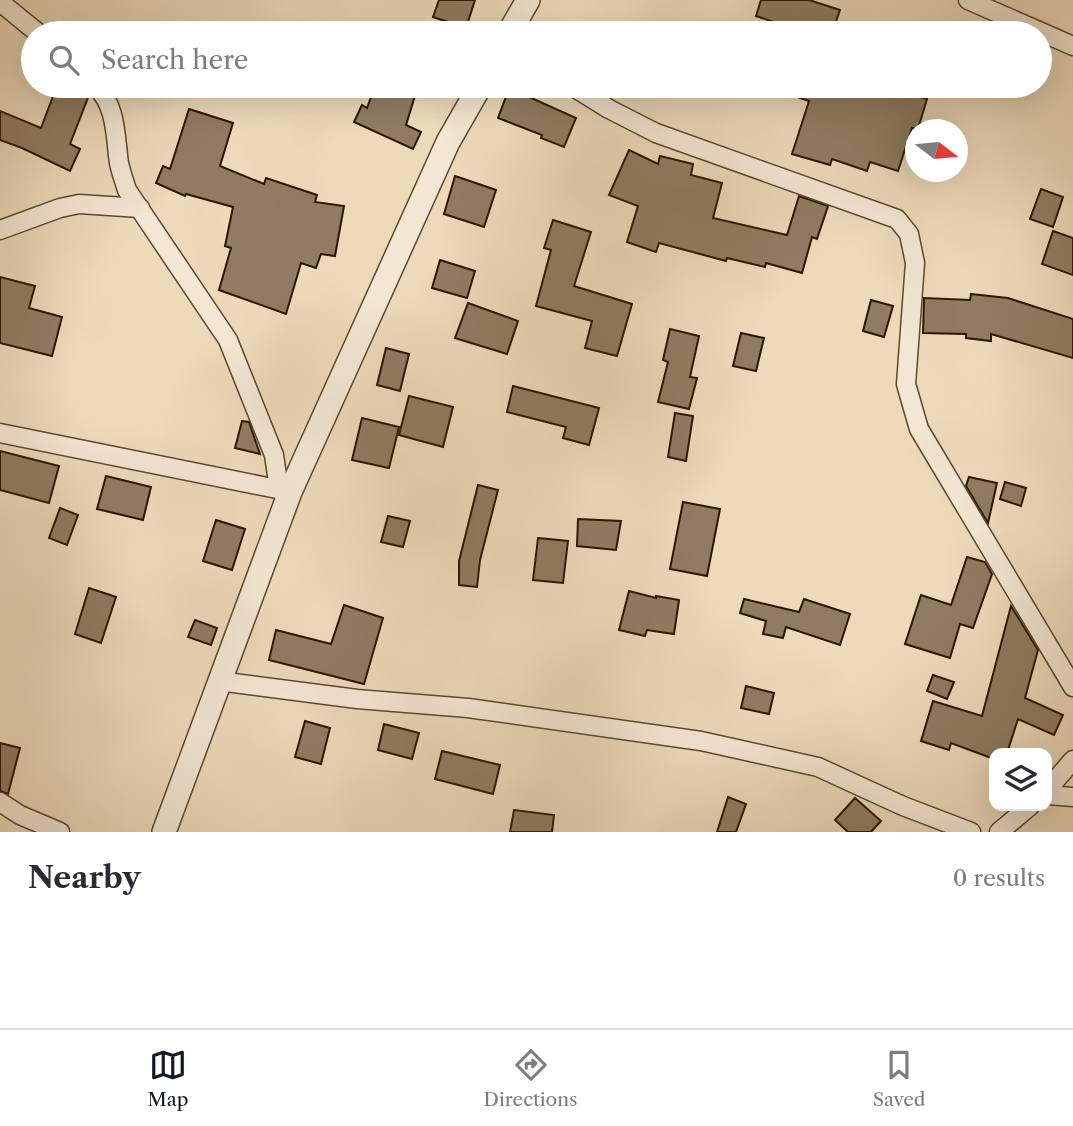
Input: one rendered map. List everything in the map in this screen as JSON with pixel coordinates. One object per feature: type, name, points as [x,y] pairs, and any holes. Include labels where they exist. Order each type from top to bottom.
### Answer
[{"type":"street","points":[[516,21],[528,0]]},
{"type":"street","points":[[968,0],[1016,21]]},
{"type":"street","points":[[0,2],[23,21]]},
{"type":"street","points":[[1052,37],[1073,46]]},
{"type":"street","points":[[106,98],[116,122],[119,165],[127,190],[228,340],[274,455],[284,490]]},
{"type":"street","points":[[163,832],[284,490],[449,142],[473,98]]},
{"type":"street","points":[[591,98],[656,133],[897,219],[909,234],[915,263],[906,384],[919,429],[1073,687]]},
{"type":"street","points":[[0,230],[60,208],[79,204],[140,208]]},
{"type":"street","points":[[0,433],[284,490]]},
{"type":"street","points":[[218,681],[357,699],[468,708],[701,741],[818,767],[903,806],[971,832]]},
{"type":"street","points":[[1052,787],[1073,760]]},
{"type":"street","points":[[1052,794],[1073,797]]},
{"type":"street","points":[[0,802],[20,815],[60,832]]},
{"type":"street","points":[[999,832],[1024,811]]},
{"type":"building","points":[[439,0],[475,0],[468,21],[445,21],[433,17]]},
{"type":"building","points":[[761,0],[809,0],[840,10],[836,21],[771,21],[756,16]]},
{"type":"building","points":[[52,98],[88,98],[70,144],[80,149],[70,171],[0,140],[0,111],[41,128]]},
{"type":"building","points":[[371,98],[414,98],[406,125],[421,132],[413,149],[354,122],[362,105],[367,108]]},
{"type":"building","points":[[506,98],[531,98],[576,118],[564,147],[541,138],[542,135],[498,118]]},
{"type":"building","points":[[800,98],[927,99],[921,119],[905,119],[905,150],[898,171],[870,162],[867,171],[832,159],[830,165],[792,154],[809,101]]},
{"type":"building","points":[[189,109],[233,123],[220,166],[264,184],[266,178],[317,195],[315,202],[344,206],[335,256],[321,254],[316,268],[301,263],[286,314],[219,290],[231,248],[225,246],[233,207],[186,194],[185,196],[156,183],[163,166],[170,169]]},
{"type":"building","points":[[629,150],[658,164],[660,156],[693,164],[691,175],[722,183],[713,218],[787,235],[799,196],[828,206],[817,239],[812,237],[802,273],[766,263],[765,267],[727,258],[726,261],[659,243],[656,252],[627,242],[638,206],[609,195]]},
{"type":"building","points":[[455,176],[496,190],[484,227],[444,214]]},
{"type":"building","points":[[1041,189],[1063,197],[1053,227],[1030,219]]},
{"type":"building","points":[[553,220],[591,232],[574,286],[632,304],[617,356],[585,348],[592,321],[536,306],[551,250],[544,248]]},
{"type":"building","points":[[1053,231],[1073,238],[1073,275],[1042,264]]},
{"type":"building","points":[[440,260],[475,271],[467,298],[432,288]]},
{"type":"building","points":[[0,277],[35,286],[29,308],[62,317],[52,356],[0,343]]},
{"type":"building","points":[[971,294],[1008,298],[1073,319],[1073,358],[991,334],[991,341],[966,338],[966,334],[923,333],[924,298],[970,300]]},
{"type":"building","points":[[871,300],[893,306],[884,337],[863,331]]},
{"type":"building","points":[[468,303],[518,321],[507,354],[455,338]]},
{"type":"building","points":[[670,329],[699,336],[690,377],[697,378],[689,409],[658,402],[668,362],[663,360]]},
{"type":"building","points":[[741,333],[764,338],[756,371],[733,366]]},
{"type":"building","points":[[386,348],[409,354],[400,391],[377,385]]},
{"type":"building","points":[[513,386],[599,408],[589,445],[563,438],[566,427],[507,412]]},
{"type":"building","points":[[409,396],[453,407],[443,447],[399,435]]},
{"type":"building","points":[[675,413],[693,416],[686,461],[668,457]]},
{"type":"building","points":[[362,418],[399,427],[389,468],[352,460]]},
{"type":"building","points":[[242,421],[249,422],[260,454],[235,448]]},
{"type":"building","points":[[0,451],[59,466],[49,503],[0,490]]},
{"type":"building","points":[[106,476],[151,487],[143,520],[97,509]]},
{"type":"building","points":[[969,477],[997,483],[988,523],[966,486]]},
{"type":"building","points":[[1005,482],[1026,488],[1021,506],[1000,499]]},
{"type":"building","points":[[478,485],[498,490],[480,560],[477,587],[459,585],[459,561]]},
{"type":"building","points":[[683,502],[720,509],[707,576],[670,569]]},
{"type":"building","points":[[60,508],[78,515],[67,545],[49,538]]},
{"type":"building","points":[[388,516],[410,521],[403,547],[381,542]]},
{"type":"building","points":[[578,519],[621,521],[616,550],[577,546]]},
{"type":"building","points":[[216,520],[245,529],[232,570],[203,561]]},
{"type":"building","points":[[538,538],[568,541],[563,583],[533,580]]},
{"type":"building","points":[[967,557],[985,562],[992,574],[973,628],[960,624],[950,658],[905,644],[921,595],[951,605]]},
{"type":"building","points":[[89,588],[116,597],[101,643],[75,634]]},
{"type":"building","points":[[629,591],[656,598],[679,600],[674,634],[647,630],[645,636],[619,630]]},
{"type":"building","points":[[744,599],[799,612],[804,599],[850,614],[840,645],[786,627],[783,638],[763,634],[766,621],[740,613]]},
{"type":"building","points":[[344,605],[383,618],[364,684],[269,660],[276,630],[331,644]]},
{"type":"building","points":[[1011,606],[1038,650],[1025,698],[1063,715],[1054,735],[1018,719],[1009,748],[989,748],[989,757],[951,743],[949,750],[921,741],[933,701],[982,716]]},
{"type":"building","points":[[195,620],[217,628],[211,645],[188,637]]},
{"type":"building","points":[[933,675],[954,682],[947,699],[927,691]]},
{"type":"building","points":[[746,686],[774,693],[769,714],[741,708]]},
{"type":"building","points":[[305,721],[330,728],[321,764],[295,757]]},
{"type":"building","points":[[384,724],[419,733],[412,759],[378,750]]},
{"type":"building","points":[[0,743],[20,748],[8,794],[0,791]]},
{"type":"building","points":[[442,751],[500,765],[493,794],[435,779]]},
{"type":"building","points":[[728,797],[746,804],[736,832],[717,832]]},
{"type":"building","points":[[855,798],[881,821],[871,832],[848,832],[835,820]]},
{"type":"building","points":[[514,810],[554,815],[552,832],[510,832]]}]
